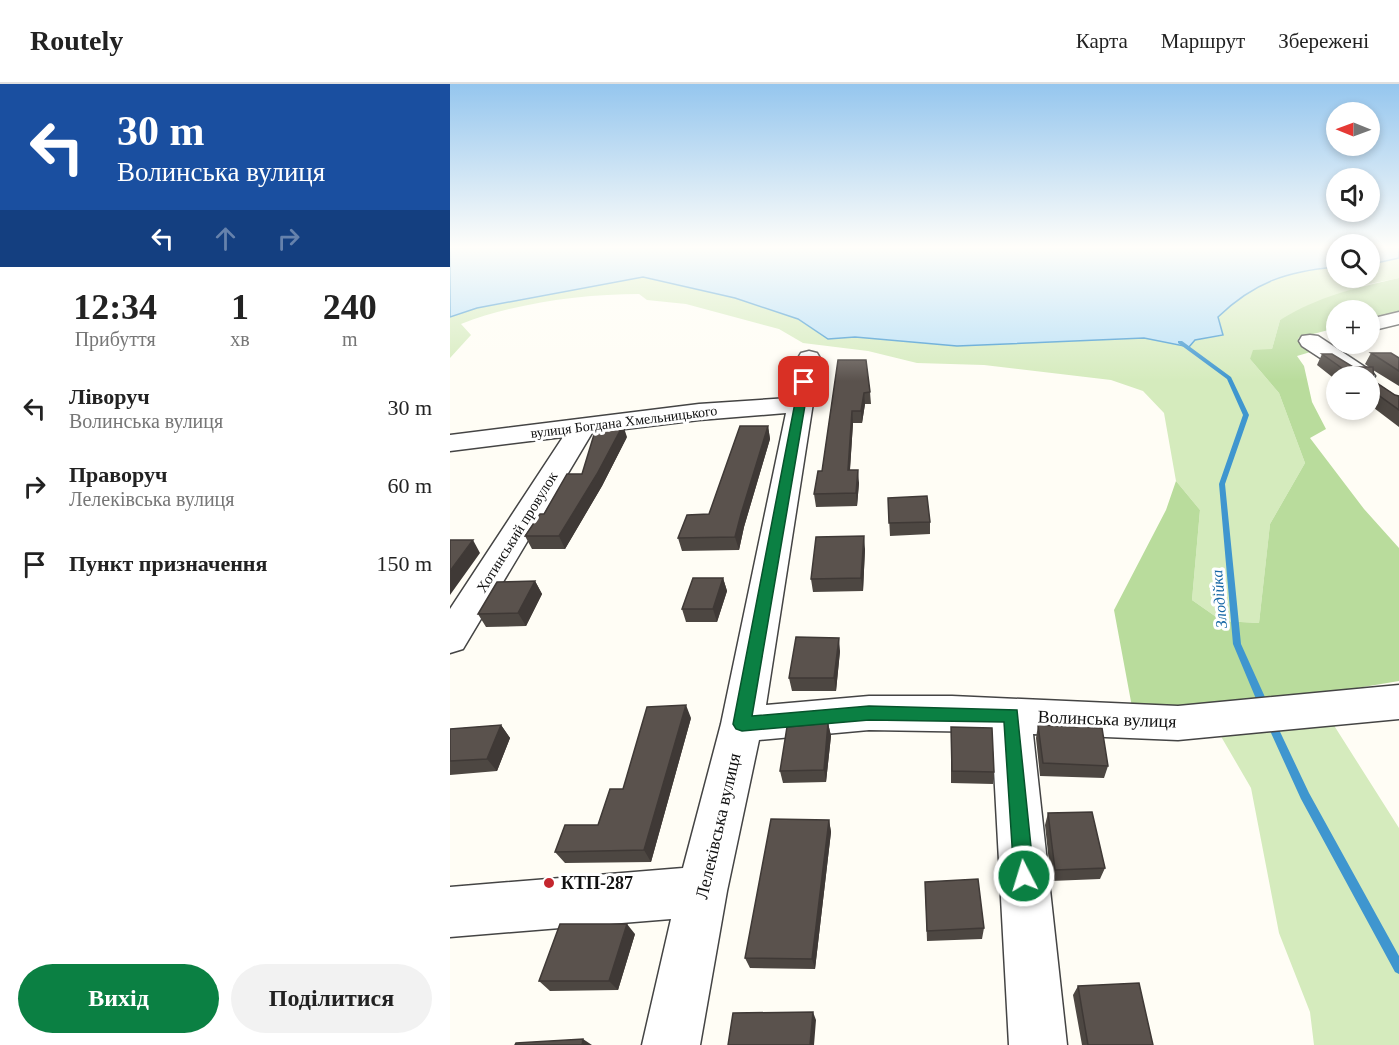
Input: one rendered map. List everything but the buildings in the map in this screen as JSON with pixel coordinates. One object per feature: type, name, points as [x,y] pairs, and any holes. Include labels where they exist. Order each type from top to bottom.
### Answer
[{"type":"street","points":[[1380,323],[1399,318]]},
{"type":"street","points":[[1326,337],[1310,341],[1326,351]]},
{"type":"street","points":[[1330,354],[1348,366]]},
{"type":"street","name":"Лелеківська вулиця","points":[[671,1045],[702,891],[742,724],[809,358]]},
{"type":"street","name":"вулиця Богдана Хмельницького","points":[[450,443],[584,425],[799,405]]},
{"type":"street","name":"Хотинський провулок","points":[[450,639],[584,425]]},
{"type":"street","name":"Волинська вулиця","points":[[742,724],[869,713],[1011,715],[1178,723],[1399,702]]},
{"type":"street","points":[[1011,715],[1038,1045]]},
{"type":"street","points":[[450,912],[702,891]]},
{"type":"green space","points":[[569,291],[704,291],[735,298],[798,319],[828,339],[855,337],[957,346],[1144,338],[1189,347],[1195,340],[1223,335],[1218,317],[1252,291],[1349,291],[1280,320],[1272,349],[1250,359],[1279,393],[1305,463],[1270,524],[1259,623],[1222,621],[1192,600],[1200,510],[1176,481],[1164,413],[1143,391],[1111,380],[984,365],[917,363],[868,351],[803,343],[779,329],[686,304],[647,300],[639,294],[549,301],[504,310],[461,324],[471,335],[450,358],[450,317],[477,308]]},
{"type":"green space","points":[[1348,291],[1399,291],[1399,311],[1380,316],[1380,300],[1326,300],[1326,331],[1298,338],[1314,351],[1297,356],[1304,366],[1312,402],[1326,429],[1310,438],[1364,509],[1399,548],[1399,681],[1321,694],[1335,727],[1219,733],[1137,734],[1114,610],[1166,510],[1176,481],[1200,510],[1192,600],[1222,621],[1259,623],[1270,524],[1305,463],[1279,393],[1250,359],[1253,350],[1272,349],[1280,320],[1309,305]]},
{"type":"green space","points":[[1335,727],[1399,828],[1399,1045],[1314,1045],[1310,1012],[1279,933],[1251,788],[1219,733]]},
{"type":"water","points":[[450,291],[569,291],[477,308],[450,317]]},
{"type":"water","points":[[704,291],[1252,291],[1218,317],[1223,335],[1195,340],[1189,347],[1144,338],[957,346],[855,337],[828,339],[798,319],[735,298]]},
{"type":"waterway","name":"Злодійка","points":[[1180,342],[1229,378],[1246,415],[1222,484],[1237,644],[1264,706]]},
{"type":"waterway","name":"Злодійка","points":[[1271,722],[1305,796],[1399,968]]},
{"type":"place","name":"КТП-287","points":[[549,883]]},
{"type":"route","points":[[804,382],[742,724],[869,713],[1011,715],[1024,876]]}]
